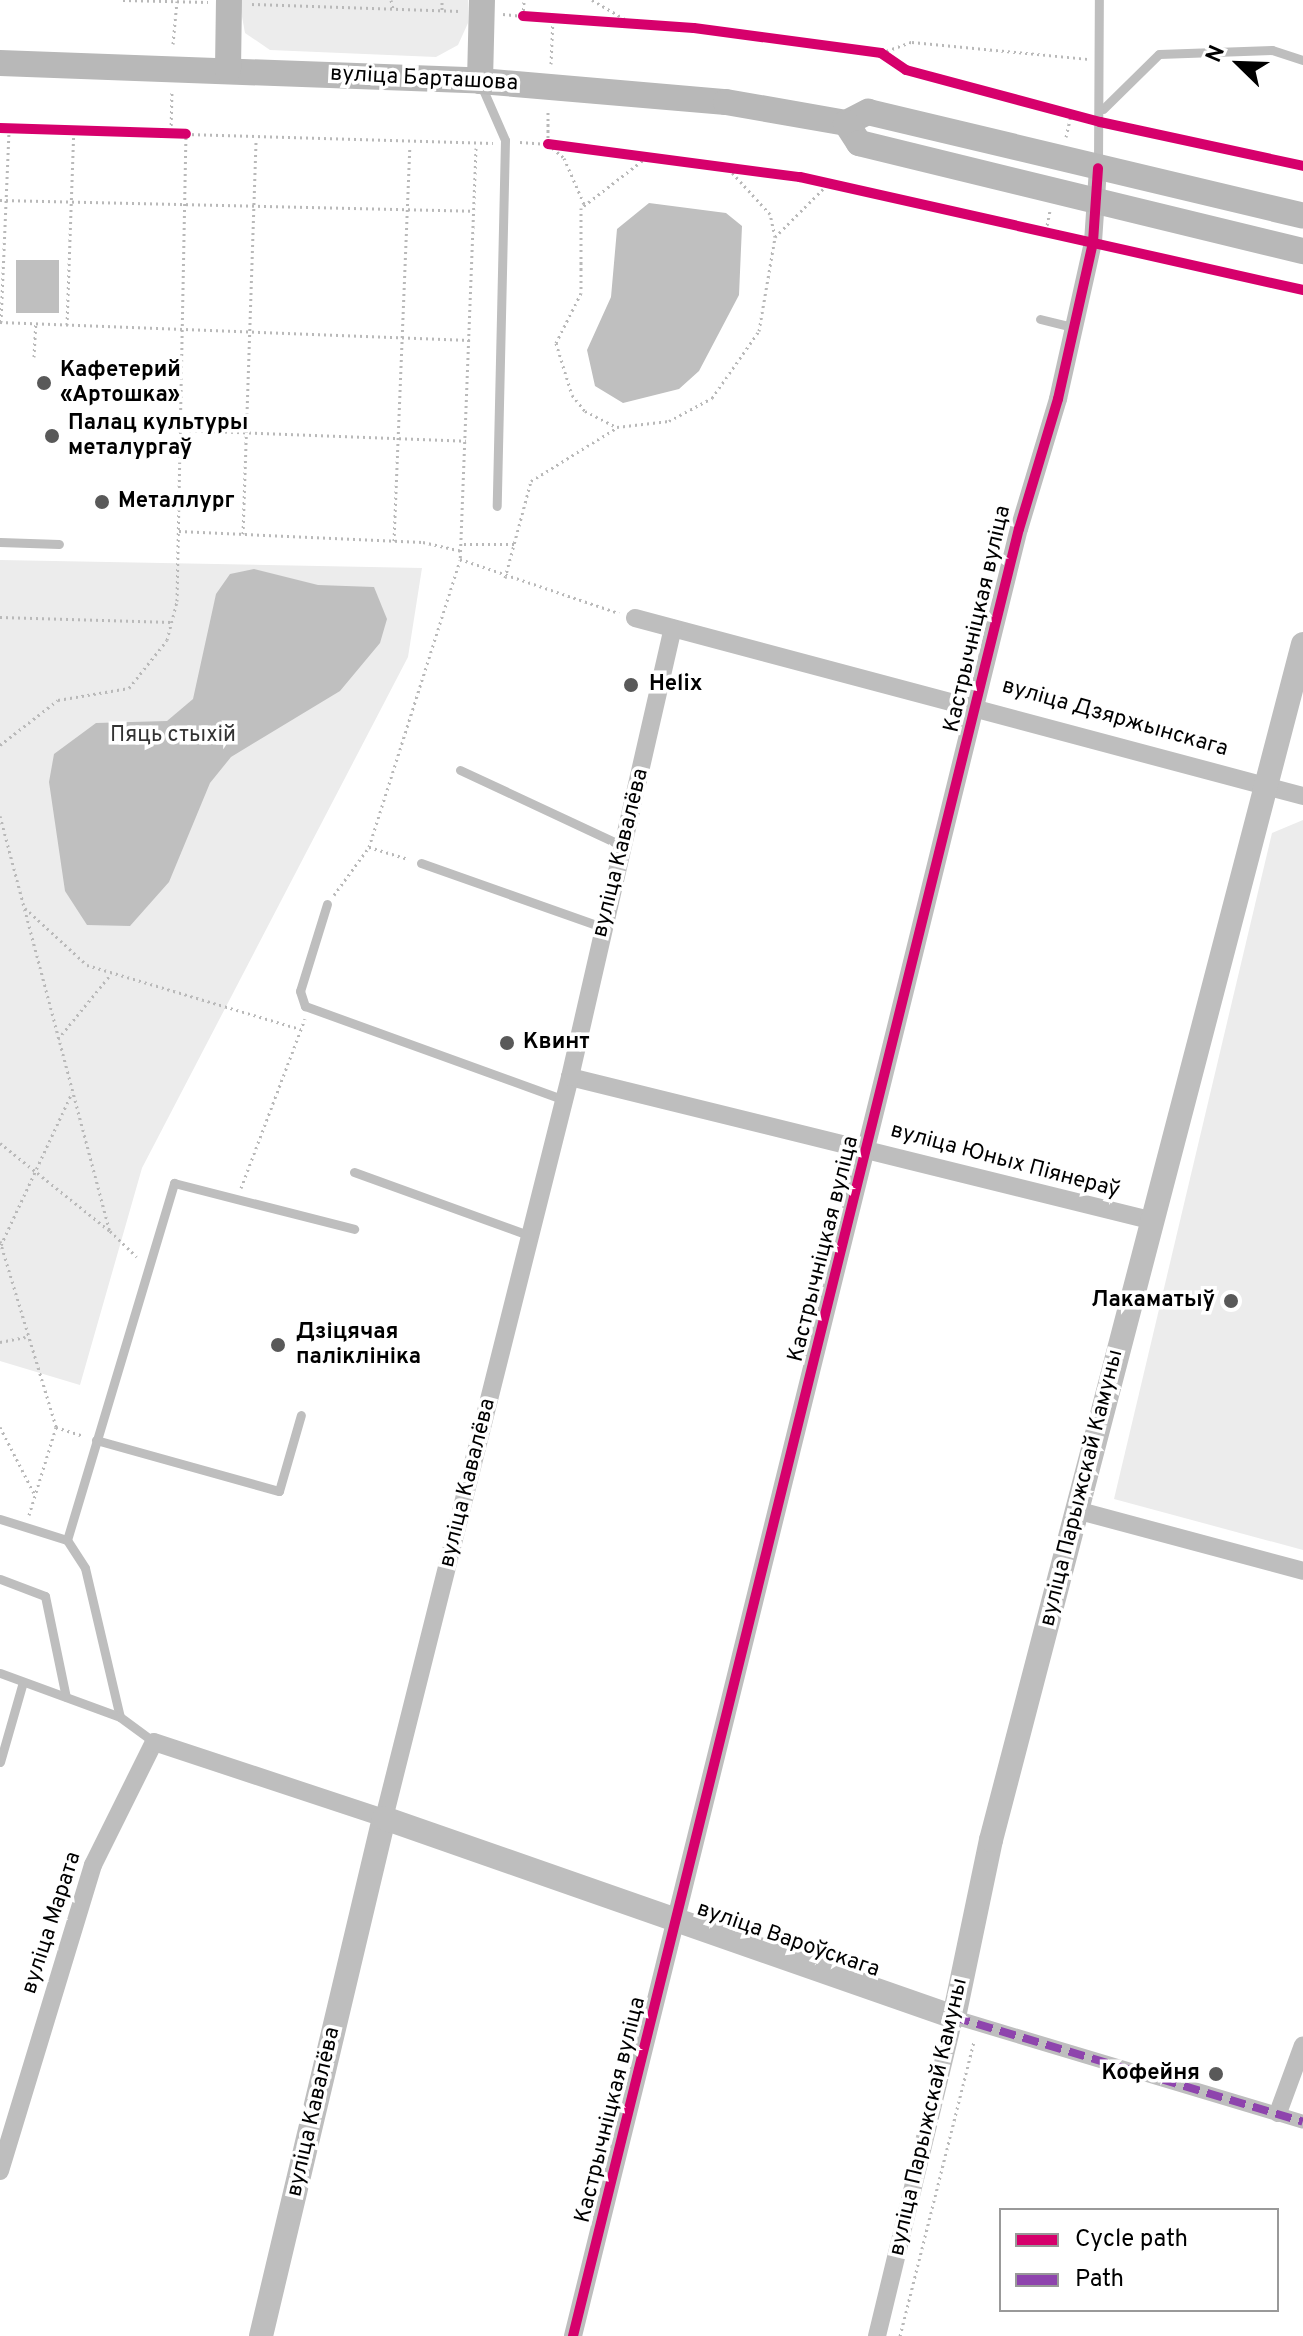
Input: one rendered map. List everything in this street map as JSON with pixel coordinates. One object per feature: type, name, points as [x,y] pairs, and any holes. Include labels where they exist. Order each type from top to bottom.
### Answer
[{"type":"main road","points":[[228,70],[229,2]]},
{"type":"main road","points":[[480,81],[483,8]]},
{"type":"main road","name":"вуліца Барташова","points":[[0,63],[480,81],[726,102],[846,123],[868,112],[1303,216]]},
{"type":"main road","name":"вуліца Барташова","points":[[846,123],[859,143],[1303,251]]},
{"type":"street","name":"Кастрычніцкая вуліца","points":[[573,2336],[680,1925],[1073,327],[1097,202],[1098,168]]},
{"type":"street","name":"вуліца Дзяржынскага","points":[[635,618],[979,704],[1303,796]]},
{"type":"street","name":"вуліца Кавалёва","points":[[261,2336],[384,1818],[570,1077],[602,927],[673,629]]},
{"type":"street","name":"вуліца Парыжскай Камуны","points":[[877,2336],[1076,1510],[1303,644]]},
{"type":"street","name":"вуліца Юных Піянераў","points":[[570,1077],[870,1146],[1150,1220]]},
{"type":"street","points":[[1076,1510],[1303,1571]]},
{"type":"street","name":"вуліца Вароўскага","points":[[154,1742],[384,1818],[680,1925],[977,2025],[1303,2122]]},
{"type":"street","name":"вуліца Марата","points":[[0,2171],[93,1865],[154,1742]]},
{"type":"street","points":[[1278,2113],[1303,2045]]},
{"type":"lane","points":[[1098,168],[1103,109],[1097,60],[1099,0]]},
{"type":"lane","points":[[1103,109],[1159,54],[1272,50],[1303,60]]},
{"type":"lane","points":[[480,81],[505,140],[497,506]]},
{"type":"lane","points":[[1040,319],[1073,327]]},
{"type":"lane","points":[[0,542],[59,544]]},
{"type":"lane","points":[[460,770],[623,846]]},
{"type":"lane","points":[[421,863],[602,927]]},
{"type":"lane","points":[[327,904],[300,991],[310,1008],[564,1100]]},
{"type":"lane","points":[[354,1172],[531,1236]]},
{"type":"lane","points":[[67,1540],[174,1183],[354,1229]]},
{"type":"lane","points":[[96,1440],[279,1491],[301,1415]]},
{"type":"lane","points":[[0,1519],[67,1540],[85,1568],[120,1717]]},
{"type":"lane","points":[[0,1579],[45,1596],[66,1697]]},
{"type":"lane","points":[[0,1673],[120,1717],[154,1742]]},
{"type":"lane","points":[[0,1762],[23,1682]]},
{"type":"path","points":[[123,0],[274,2],[393,9],[483,8],[523,16],[569,19]]},
{"type":"path","points":[[322,6],[324,0]]},
{"type":"path","points":[[391,0],[393,9]]},
{"type":"path","points":[[442,0],[442,10]]},
{"type":"path","points":[[523,16],[524,0]]},
{"type":"path","points":[[592,0],[630,22]]},
{"type":"path","points":[[173,44],[177,1]]},
{"type":"path","points":[[551,64],[553,18]]},
{"type":"path","points":[[599,20],[643,23]]},
{"type":"path","points":[[876,52],[912,42],[1097,60]]},
{"type":"path","points":[[876,52],[894,62]]},
{"type":"path","points":[[171,131],[172,90]]},
{"type":"path","points":[[1057,107],[1100,122]]},
{"type":"path","points":[[1064,148],[1072,111]]},
{"type":"path","points":[[548,112],[548,144]]},
{"type":"path","points":[[22,129],[4,128],[6,200],[1,322],[470,340]]},
{"type":"path","points":[[61,129],[89,130]]},
{"type":"path","points":[[67,325],[74,129]]},
{"type":"path","points":[[157,131],[257,141],[476,148],[505,140],[548,144],[564,158],[584,204],[581,293],[555,355],[585,411],[617,427]]},
{"type":"path","points":[[0,745],[58,700],[129,688],[159,655],[172,622],[183,430],[186,134]]},
{"type":"path","points":[[243,534],[257,141]]},
{"type":"path","points":[[394,541],[410,146]]},
{"type":"path","points":[[327,904],[369,847],[464,544],[476,148]]},
{"type":"path","points":[[584,204],[647,157]]},
{"type":"path","points":[[505,578],[531,481],[617,427],[669,421],[729,382],[770,303],[775,237],[770,214],[728,168]]},
{"type":"path","points":[[775,237],[828,184]]},
{"type":"path","points":[[0,200],[184,199],[255,205],[473,211]]},
{"type":"path","points":[[1046,231],[1052,203]]},
{"type":"path","points":[[34,357],[36,323]]},
{"type":"path","points":[[183,430],[467,441]]},
{"type":"path","points":[[179,531],[394,541],[462,551]]},
{"type":"path","points":[[464,544],[515,544]]},
{"type":"path","points":[[460,559],[505,578],[635,618]]},
{"type":"path","points":[[0,617],[172,622]]},
{"type":"path","points":[[0,816],[110,1231]]},
{"type":"path","points":[[369,847],[421,863]]},
{"type":"path","points":[[22,905],[62,949],[112,972],[301,1029]]},
{"type":"path","points":[[58,1039],[112,972]]},
{"type":"path","points":[[237,1199],[310,1008]]},
{"type":"path","points":[[26,1525],[56,1427],[26,1337],[0,1243],[73,1092]]},
{"type":"path","points":[[0,1143],[110,1231],[149,1268]]},
{"type":"path","points":[[0,1270],[6,1268]]},
{"type":"path","points":[[0,1342],[26,1337]]},
{"type":"path","points":[[0,1427],[35,1496]]},
{"type":"path","points":[[56,1427],[96,1440]]},
{"type":"path","points":[[900,2336],[977,2025]]},
{"type":"green space","points":[[239,0],[468,0],[468,23],[458,45],[436,57],[270,50],[245,33]]},
{"type":"green space","name":"Пяць стыхій","points":[[0,560],[422,568],[408,657],[142,1168],[80,1385],[0,1361]]},
{"type":"green space","name":"Лакаматыў","points":[[1303,820],[1303,1550],[1114,1499],[1272,833]]},
{"type":"shaded area","points":[[649,203],[726,213],[742,226],[739,295],[699,371],[679,389],[623,403],[595,386],[587,350],[611,297],[617,229]]},
{"type":"shaded area","points":[[16,260],[59,260],[59,313],[16,313]]},
{"type":"shaded area","points":[[254,569],[318,585],[374,587],[387,619],[380,643],[340,691],[231,757],[210,783],[169,882],[130,926],[87,925],[65,891],[49,782],[54,754],[96,723],[167,721],[193,699],[216,594],[230,574]]},
{"type":"marked path","points":[[954,2017],[1303,2122]]},
{"type":"cycle path","points":[[523,16],[694,28],[881,53],[906,70],[1100,122],[1303,166]]},
{"type":"cycle path","points":[[0,128],[186,134]]},
{"type":"cycle path","points":[[548,144],[800,177],[1303,290]]},
{"type":"cycle path","points":[[573,2336],[1019,529],[1058,399],[1093,242],[1098,168]]},
{"type":"place","name":"Кафетерий «Артошка»","points":[[44,383]]},
{"type":"place","name":"Палац культуры металургаў","points":[[52,436]]},
{"type":"place","name":"Металлург","points":[[102,502]]},
{"type":"place","name":"Helix","points":[[631,685]]},
{"type":"place","name":"Квинт","points":[[507,1043]]},
{"type":"place","name":"Лакаматыў","points":[[1231,1301]]},
{"type":"place","name":"Дзіцячая паліклініка","points":[[278,1345]]},
{"type":"place","name":"Кофейня","points":[[1216,2074]]}]
